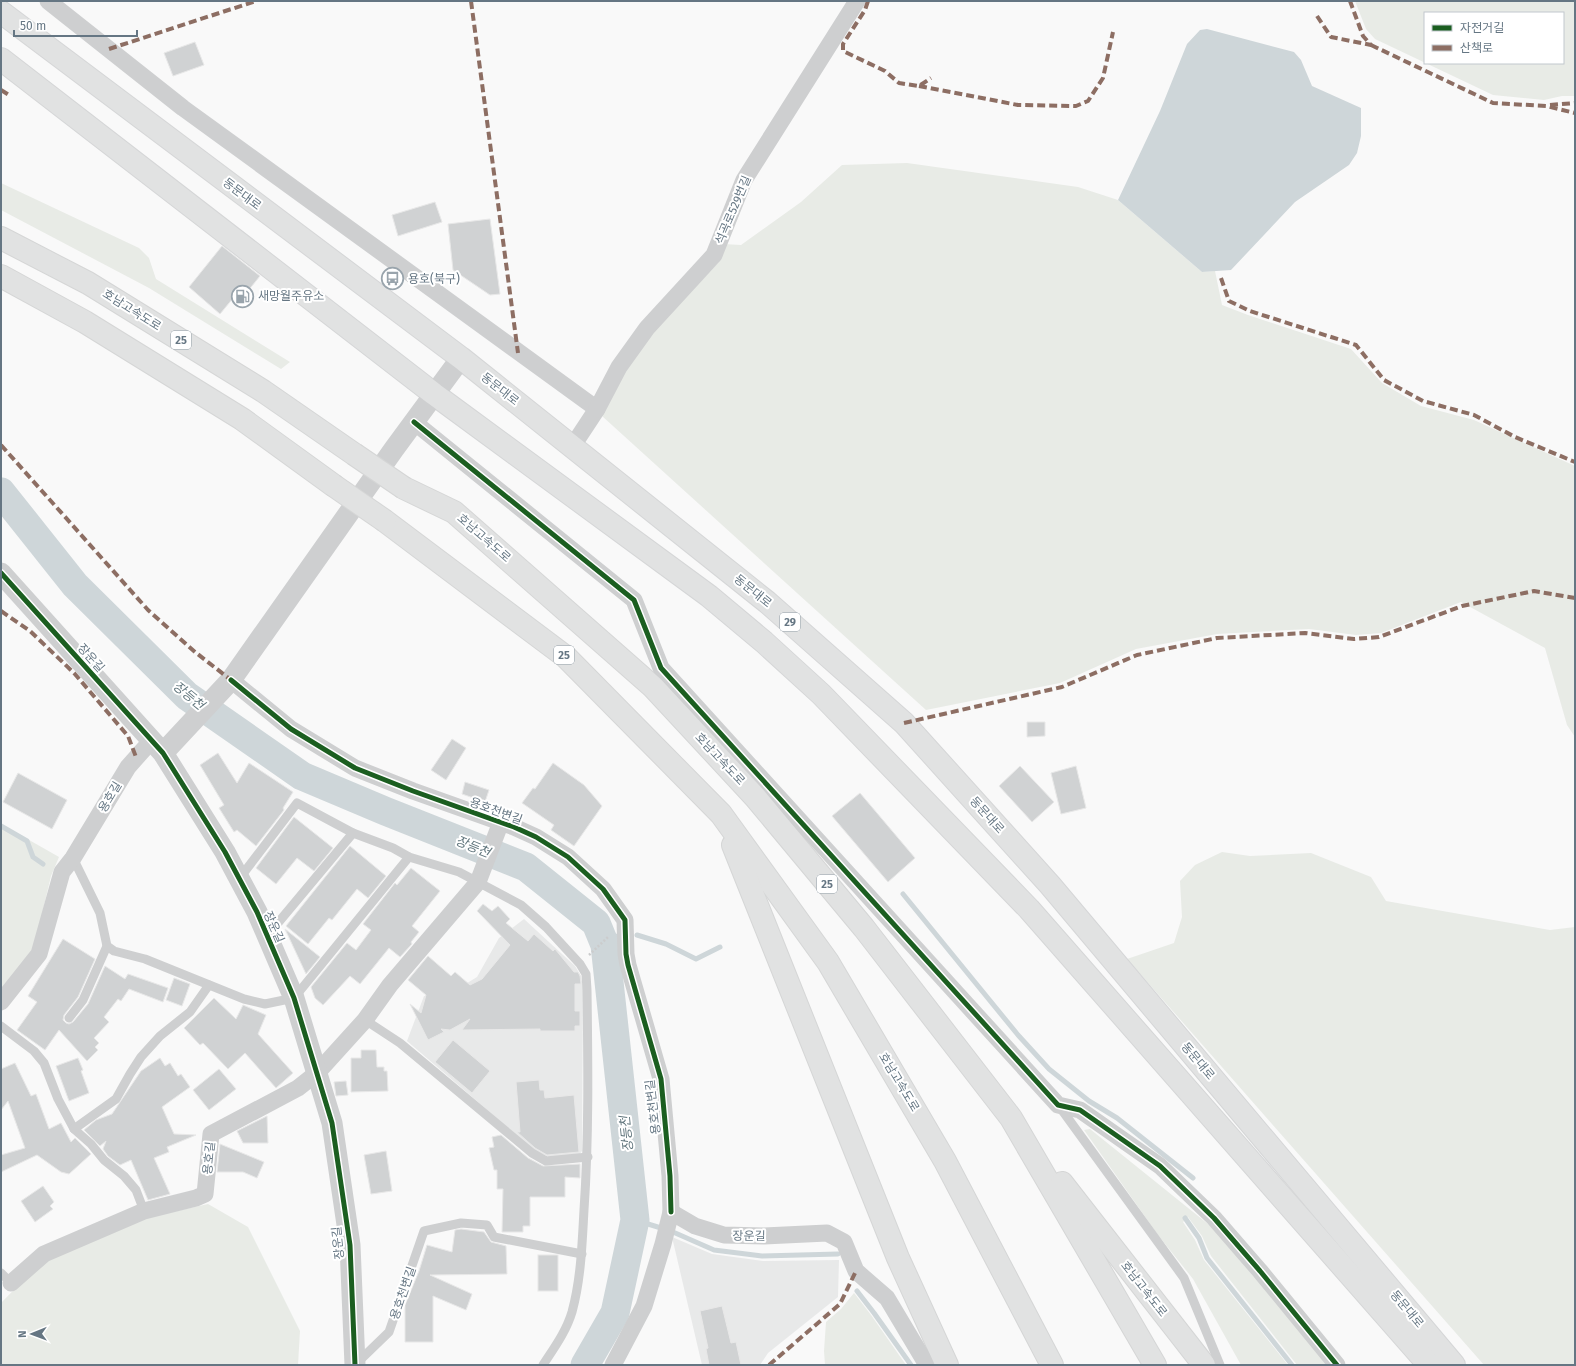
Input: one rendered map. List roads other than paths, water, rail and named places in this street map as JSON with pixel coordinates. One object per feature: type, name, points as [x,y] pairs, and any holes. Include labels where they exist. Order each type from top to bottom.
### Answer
[{"type":"main road","name":"동문대로","points":[[1,12],[461,358],[767,602],[904,723],[1050,885],[1454,1365]]},
{"type":"main road","name":"동문대로","points":[[1,59],[434,394],[709,596],[764,642],[821,694],[1029,908],[1429,1365]]},
{"type":"main road","name":"호남고속도로","points":[[1,238],[94,287],[263,391],[404,488],[454,512],[653,686],[755,797],[864,928],[1204,1365]]},
{"type":"main road","name":"호남고속도로","points":[[1,276],[85,322],[236,415],[332,485],[385,521],[566,656],[721,814],[828,962],[946,1161],[1052,1365]]},
{"type":"main road","name":"호남고속도로","points":[[721,814],[898,1258],[947,1365]]},
{"type":"main road","name":"호남고속도로","points":[[864,928],[1011,1118],[1155,1365]]},
{"type":"street","points":[[48,1],[183,108],[597,409]]},
{"type":"street","name":"석곡로529번길","points":[[572,447],[597,409],[619,367],[647,328],[714,255],[744,180],[857,1]]},
{"type":"street","points":[[162,746],[228,684],[461,358]]},
{"type":"street","points":[[414,422],[634,600],[661,668],[1058,1105],[1080,1110],[1160,1166],[1224,1230],[1260,1271],[1336,1365]]},
{"type":"street","name":"장운길","points":[[1,573],[162,746],[210,826],[257,912],[294,998],[332,1123],[350,1245],[355,1365]]},
{"type":"street","name":"용호천변길","points":[[228,684],[290,729],[355,768],[500,826],[536,837],[568,857],[603,888],[625,920],[626,954],[628,965],[661,1079],[670,1176],[671,1212]]},
{"type":"street","name":"용호길","points":[[1,1002],[39,954],[62,872],[73,858],[128,767],[162,746]]},
{"type":"street","name":"용호천변길","points":[[317,1073],[365,1020],[390,985],[481,877],[500,826]]},
{"type":"street","name":"용호길","points":[[6,1278],[44,1254],[144,1211],[196,1198],[205,1194],[211,1134],[298,1088],[317,1073]]},
{"type":"street","points":[[613,1365],[644,1306],[671,1212]]},
{"type":"street","name":"장운길","points":[[671,1212],[695,1226],[724,1235],[764,1236],[828,1233],[844,1242],[856,1271],[887,1298],[927,1365]]},
{"type":"lane","points":[[239,879],[297,803],[353,833],[393,848],[409,857],[481,877],[521,905],[546,927],[580,964],[586,974],[588,990],[588,1157],[582,1254],[578,1290],[571,1314],[563,1335],[543,1365]]},
{"type":"lane","points":[[267,936],[353,833]]},
{"type":"lane","points":[[107,946],[114,951],[145,959],[244,999],[265,1004],[294,998],[409,857]]},
{"type":"lane","points":[[69,1018],[83,1000],[107,946],[100,913],[73,858]]},
{"type":"lane","points":[[74,1128],[116,1099],[141,1057],[160,1036],[190,1012],[209,985]]},
{"type":"lane","points":[[365,1020],[400,1043],[532,1153],[546,1161],[588,1157]]},
{"type":"lane","points":[[1,1026],[34,1051],[44,1063],[58,1099],[74,1128],[91,1144],[104,1160],[124,1176],[136,1190],[144,1211]]},
{"type":"lane","points":[[1058,1105],[1184,1278],[1220,1365]]},
{"type":"lane","name":"용호천변길","points":[[355,1365],[389,1332],[424,1231],[461,1223],[487,1225],[494,1237],[582,1254]]},
{"type":"waterway","name":"장등천","points":[[1,492],[75,585],[187,696],[302,776],[526,867],[596,923],[605,945],[635,1220],[615,1313],[585,1365]]},
{"type":"waterway","points":[[1,826],[27,841],[33,857],[43,864]]},
{"type":"waterway","points":[[903,894],[1018,1035],[1049,1069],[1089,1101],[1117,1118],[1193,1178]]},
{"type":"waterway","points":[[605,945],[619,935]]},
{"type":"waterway","points":[[637,935],[666,944],[696,959],[720,947]]},
{"type":"waterway","points":[[1185,1218],[1199,1238],[1207,1258],[1292,1365]]},
{"type":"waterway","points":[[635,1220],[661,1228]]},
{"type":"waterway","points":[[673,1232],[714,1250],[762,1256],[838,1254]]},
{"type":"waterway","points":[[857,1291],[911,1365]]},
{"type":"place","name":"용호(북구)","points":[[393,279]]},
{"type":"place","name":"새망월주유소","points":[[243,296]]}]
